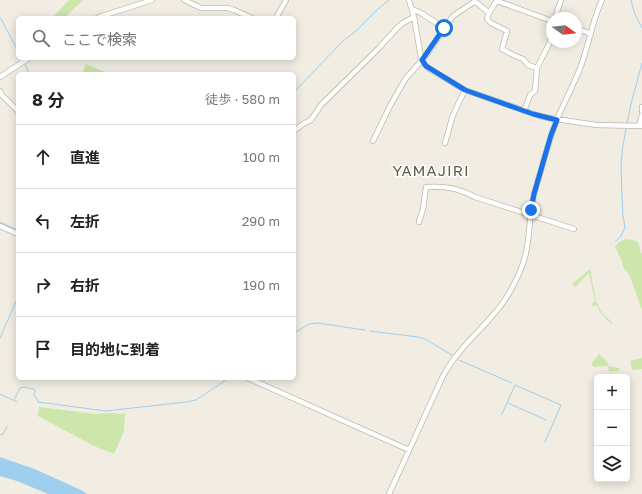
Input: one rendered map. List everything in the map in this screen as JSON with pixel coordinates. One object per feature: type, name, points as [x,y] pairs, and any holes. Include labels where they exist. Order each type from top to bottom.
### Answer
[{"type":"street","points":[[102,16],[152,0]]},
{"type":"street","points":[[184,0],[201,8],[228,8],[248,16]]},
{"type":"street","points":[[277,16],[286,0]]},
{"type":"street","points":[[408,0],[414,17],[422,60],[425,65],[465,90],[524,111],[557,120],[596,125],[641,126],[642,115]]},
{"type":"street","points":[[537,68],[528,65],[523,59],[502,49],[507,31],[491,23],[487,17],[497,0],[546,19]]},
{"type":"street","points":[[557,12],[561,0]]},
{"type":"street","points":[[389,494],[436,389],[447,368],[462,348],[493,316],[503,303],[522,267],[528,240],[530,215],[534,194],[551,135],[581,67],[595,18],[602,0]]},
{"type":"street","points":[[373,141],[391,104],[406,78],[422,60],[454,15],[474,2],[490,13]]},
{"type":"street","points":[[412,9],[444,28]]},
{"type":"street","points":[[296,129],[311,120],[321,105],[378,49],[397,28],[414,17]]},
{"type":"street","points":[[582,30],[591,34]]},
{"type":"street","points":[[524,111],[530,95],[535,91],[537,68],[547,48]]},
{"type":"street","points":[[0,77],[27,60]]},
{"type":"street","points":[[445,143],[453,115],[465,90]]},
{"type":"street","points":[[0,91],[1,94],[16,109]]},
{"type":"street","points":[[642,106],[642,111]]},
{"type":"street","points":[[419,222],[423,209],[426,187],[439,186],[454,188],[475,197],[574,229]]},
{"type":"street","points":[[0,226],[16,233]]},
{"type":"street","points":[[252,380],[409,450]]},
{"type":"green space","points":[[69,0],[83,0],[66,16],[54,16]]},
{"type":"green space","points":[[86,64],[105,72],[83,72]]},
{"type":"green space","points":[[626,239],[638,242],[642,254],[642,310],[629,274],[626,272],[615,247],[619,242]]},
{"type":"green space","points":[[590,269],[596,301],[602,313],[612,322],[611,324],[600,312],[596,305],[593,307],[591,305],[595,301],[589,273],[575,287],[572,284]]},
{"type":"green space","points":[[599,354],[609,366],[619,368],[619,371],[609,372],[608,366],[594,367],[591,364]]},
{"type":"green space","points":[[642,358],[642,369],[632,370],[630,361]]},
{"type":"green space","points":[[39,407],[96,414],[125,414],[124,431],[114,454],[94,446],[38,416]]},
{"type":"water","points":[[0,457],[37,470],[87,494],[48,494],[17,481],[0,476]]},
{"type":"waterway","points":[[296,90],[342,42],[389,0]]},
{"type":"waterway","points":[[631,0],[634,12],[642,28]]},
{"type":"waterway","points":[[0,17],[16,47]]},
{"type":"waterway","points":[[627,123],[642,63]]},
{"type":"waterway","points":[[25,64],[28,72]]},
{"type":"waterway","points":[[615,242],[621,236],[625,227],[623,216],[621,165],[626,129]]},
{"type":"waterway","points":[[0,222],[16,229]]},
{"type":"waterway","points":[[0,338],[16,302]]},
{"type":"waterway","points":[[296,332],[309,324],[318,323],[365,330]]},
{"type":"waterway","points":[[370,331],[425,339],[452,355]]},
{"type":"waterway","points":[[459,360],[512,383]]},
{"type":"waterway","points":[[38,402],[106,411],[186,402],[196,400],[226,380]]},
{"type":"waterway","points":[[502,414],[515,385],[561,405],[545,442]]},
{"type":"waterway","points":[[14,400],[20,388],[24,387],[34,389],[34,395],[39,402]]},
{"type":"waterway","points":[[0,394],[17,402]]},
{"type":"waterway","points":[[508,403],[546,420]]},
{"type":"waterway","points":[[0,435],[3,434],[7,426]]},
{"type":"district","name":"YAMAJIRI","points":[[431,170]]},
{"type":"route","points":[[444,28],[422,60],[426,66],[465,90],[533,114],[557,120],[551,135],[534,194],[531,210]]}]
